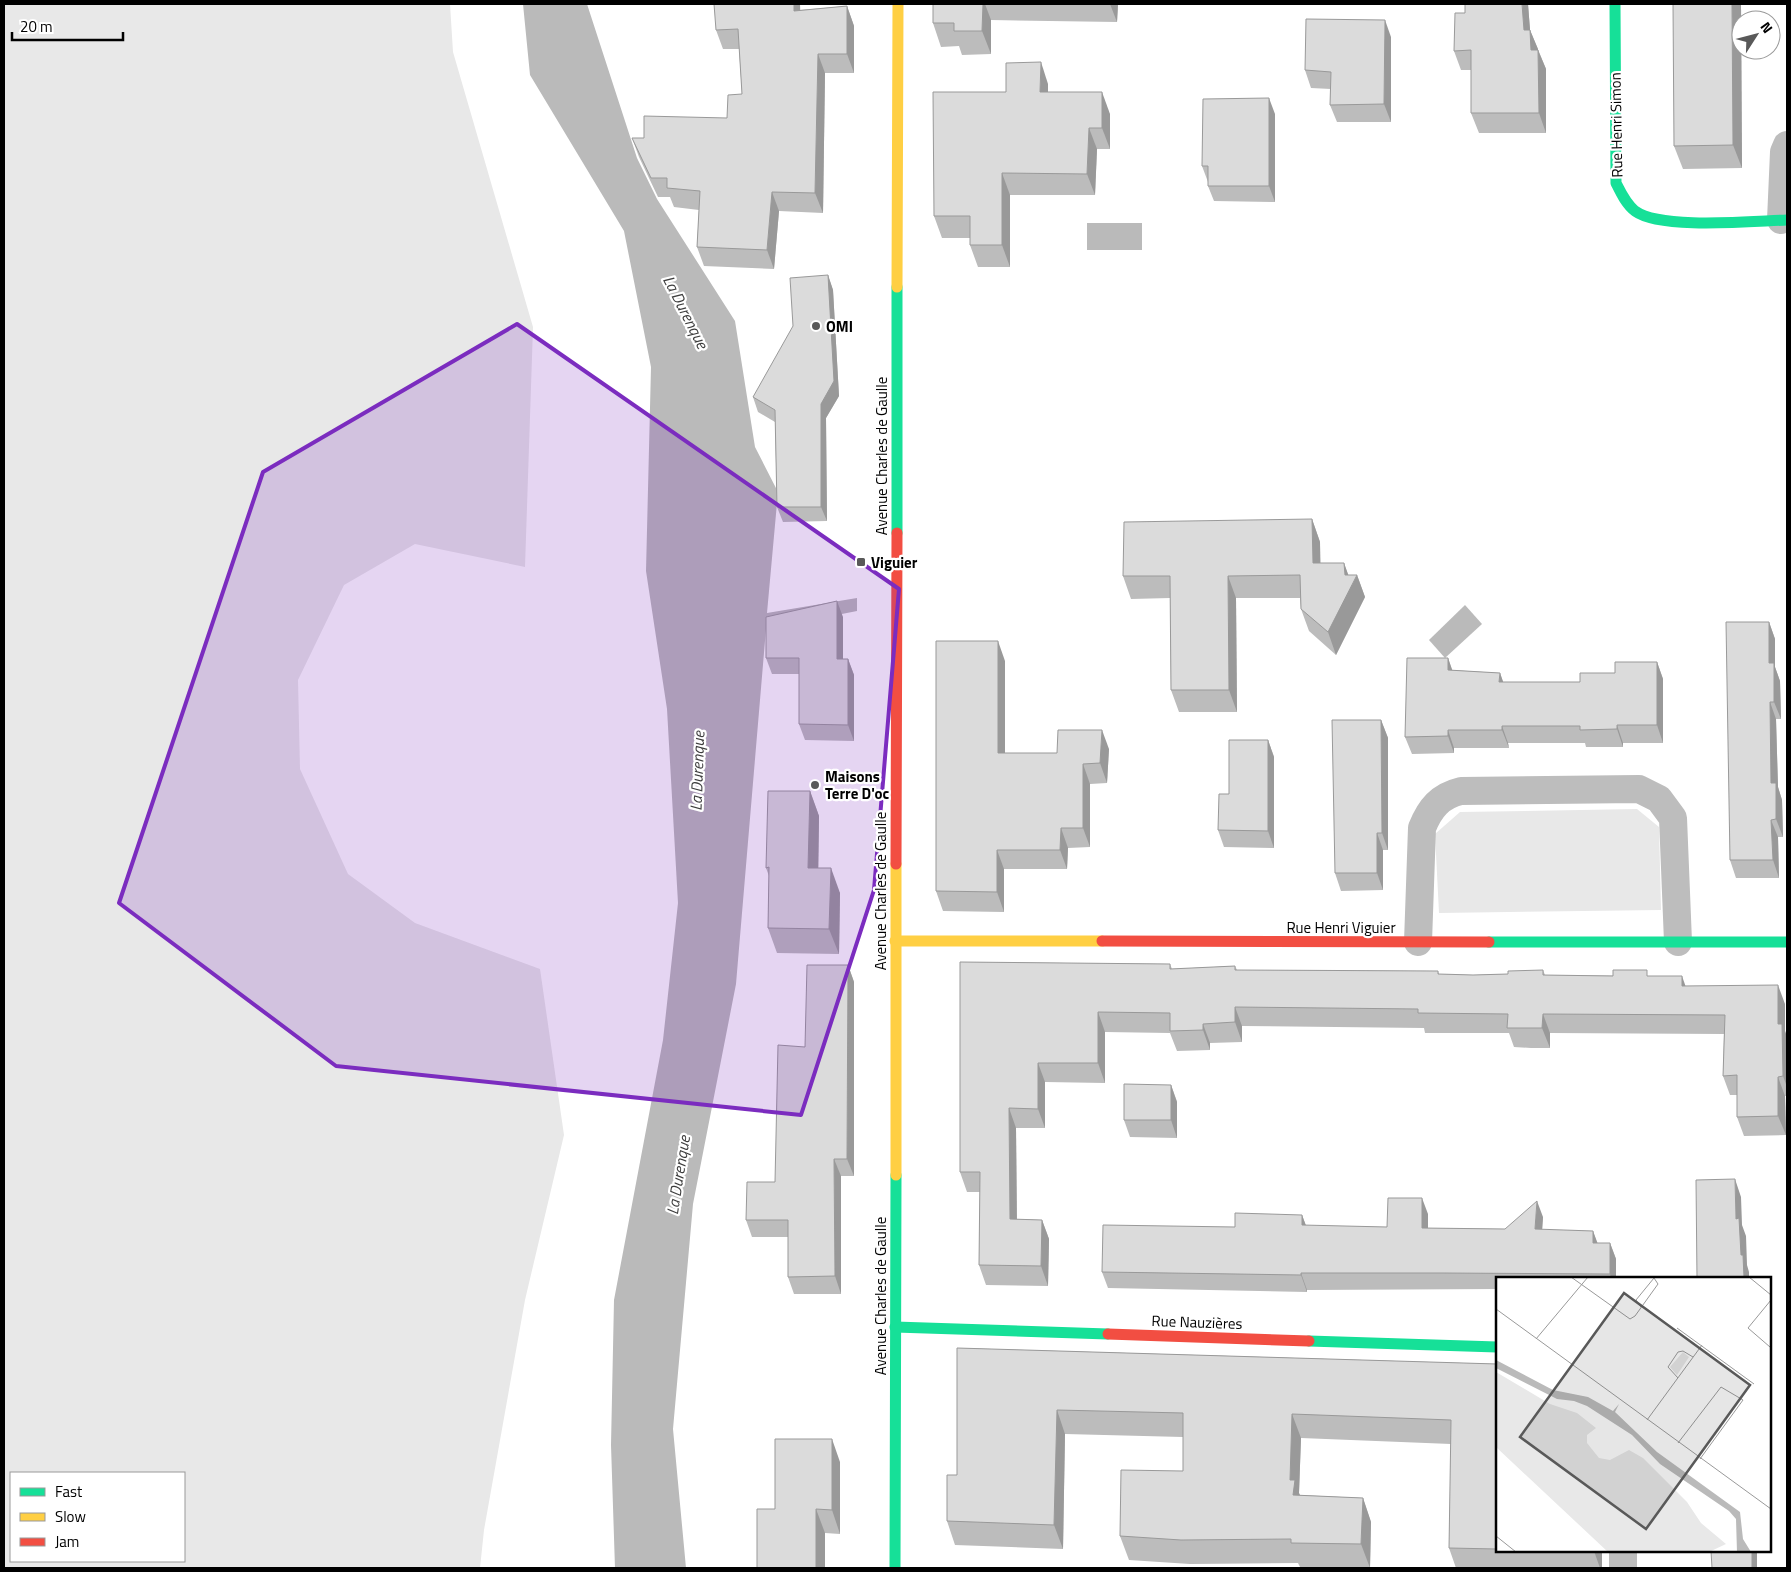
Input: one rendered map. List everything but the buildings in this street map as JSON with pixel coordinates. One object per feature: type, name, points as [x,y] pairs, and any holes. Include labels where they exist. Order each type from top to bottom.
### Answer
[{"type":"street","name":"Avenue Charles de Gaulle","points":[[895,1568],[898,4]]},
{"type":"street","name":"Rue Henri Simon","points":[[1615,4],[1616,183],[1624,200],[1634,212],[1650,219],[1666,222],[1784,220],[1784,152],[1787,145]]},
{"type":"street","points":[[1418,942],[1422,828],[1432,808],[1448,794],[1461,791],[1639,789],[1659,799],[1673,818],[1678,942]]},
{"type":"street","name":"Rue Henri Viguier","points":[[895,941],[1787,942]]},
{"type":"street","name":"Rue Nauzières","points":[[895,1327],[1496,1347]]},
{"type":"street","points":[[1623,1552],[1623,1568]]},
{"type":"highlighted area","points":[[517,324],[899,589],[874,890],[801,1115],[336,1066],[119,903],[263,472]]},
{"type":"shaded area","points":[[4,4],[450,4],[453,52],[533,327],[525,567],[415,544],[344,585],[298,680],[300,769],[348,874],[415,923],[540,969],[564,1135],[525,1300],[484,1530],[480,1568],[4,1568]]},
{"type":"shaded area","points":[[1637,809],[1659,827],[1661,910],[1439,913],[1435,834],[1460,812]]},
{"type":"water","name":"La Durenque","points":[[523,4],[587,4],[637,158],[657,199],[735,321],[755,447],[778,492],[767,613],[857,598],[857,611],[766,629],[736,984],[693,1204],[673,1429],[686,1568],[615,1568],[611,1445],[614,1300],[663,1040],[678,903],[667,709],[646,571],[651,367],[624,231],[530,75]]},
{"type":"water","points":[[1087,223],[1142,223],[1142,250],[1087,250]]},
{"type":"water","points":[[1465,605],[1482,624],[1445,658],[1429,640]]},
{"type":"traffic: fast","points":[[1615,4],[1616,183],[1629,205],[1635,211],[1648,217],[1665,221],[1731,223],[1787,220]]},
{"type":"traffic: fast","points":[[897,287],[897,533]]},
{"type":"traffic: fast","points":[[1489,942],[1787,942]]},
{"type":"traffic: fast","points":[[895,1568],[896,1175]]},
{"type":"traffic: fast","points":[[895,1327],[1108,1334]]},
{"type":"traffic: fast","points":[[1309,1341],[1496,1347]]},
{"type":"traffic: slow","points":[[897,287],[898,4]]},
{"type":"traffic: slow","points":[[896,864],[896,1175]]},
{"type":"traffic: slow","points":[[895,941],[1102,941]]},
{"type":"traffic: jam","points":[[896,864],[897,533]]},
{"type":"traffic: jam","points":[[1102,941],[1489,942]]},
{"type":"traffic: jam","points":[[1108,1334],[1309,1341]]},
{"type":"place","name":"OMI","points":[[816,326]]},
{"type":"place","name":"Viguier","points":[[861,562]]},
{"type":"place","name":"Maisons Terre D'oc","points":[[815,785]]}]
